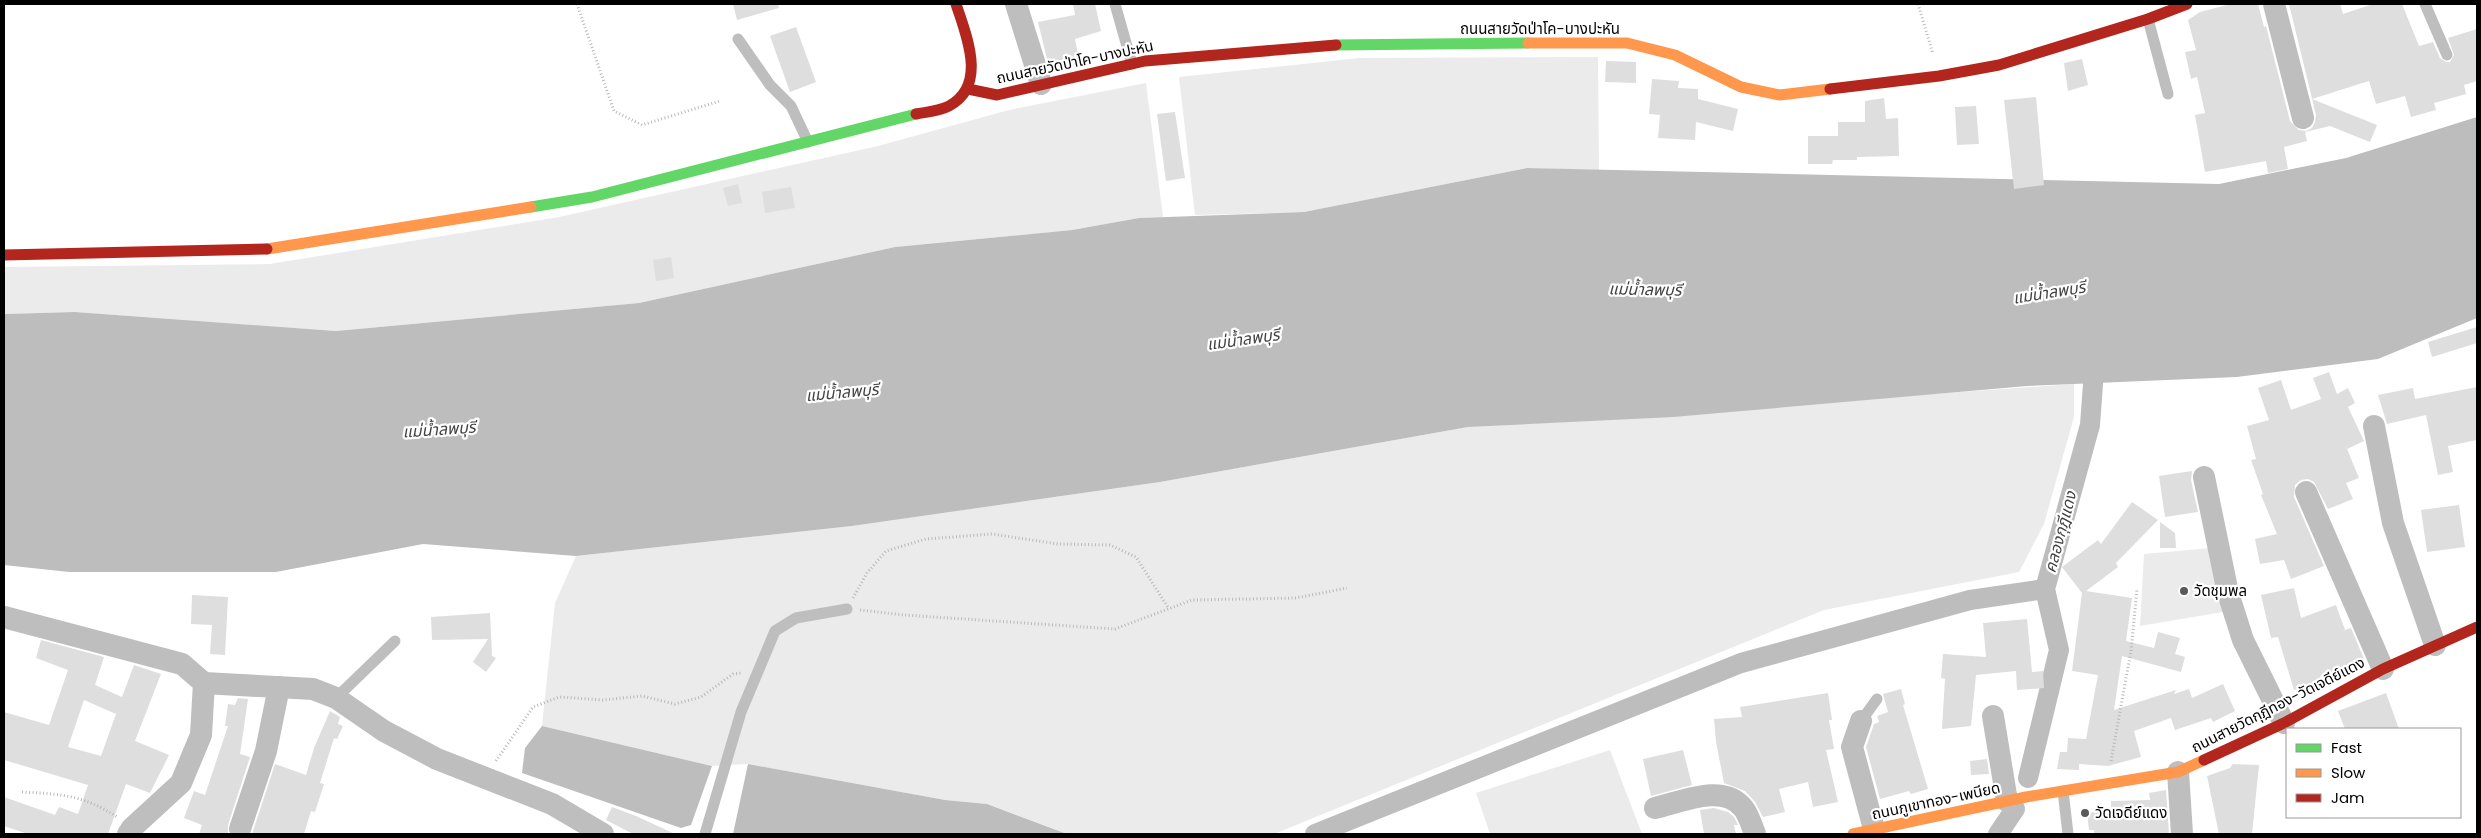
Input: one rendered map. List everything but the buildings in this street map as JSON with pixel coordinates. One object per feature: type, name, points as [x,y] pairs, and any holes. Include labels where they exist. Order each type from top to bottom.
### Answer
[{"type":"street","points":[[4,255],[270,249],[592,197],[949,106],[962,98],[968,89],[972,70],[970,50],[956,4]]},
{"type":"street","points":[[1016,4],[1041,84]]},
{"type":"street","name":"ถนนสายวัดป่าโค-บางปะหัน","points":[[968,89],[997,95],[1145,61],[1350,44],[1627,43],[1675,55],[1740,87],[1780,95],[1939,76],[1999,65],[2148,19],[2187,4]]},
{"type":"street","points":[[2274,4],[2303,118]]},
{"type":"street","points":[[2374,426],[2393,523],[2434,645]]},
{"type":"street","points":[[2204,476],[2228,594],[2243,640],[2284,723]]},
{"type":"street","points":[[2306,492],[2383,669]]},
{"type":"street","points":[[4,617],[182,664],[204,683],[312,689],[336,698],[384,731],[437,759],[552,804],[603,834]]},
{"type":"street","name":"ถนนสายวัดกุฎีทอง-วัดเจดีย์แดง","points":[[2016,799],[2178,772],[2284,723],[2383,669],[2477,627]]},
{"type":"street","points":[[130,831],[180,783],[201,735],[204,683]]},
{"type":"street","points":[[240,829],[266,751],[279,687]]},
{"type":"street","points":[[1993,716],[2016,799]]},
{"type":"street","points":[[1861,721],[1852,747],[1865,832]]},
{"type":"street","points":[[2178,772],[2182,834]]},
{"type":"street","points":[[1655,808],[1710,795],[1726,796],[1737,801],[1746,811],[1755,834]]},
{"type":"street","name":"ถนนภูเขาทอง-เพนียด","points":[[1865,832],[2016,799]]},
{"type":"lane","points":[[1115,4],[1132,64]]},
{"type":"lane","points":[[2425,4],[2448,55]]},
{"type":"lane","points":[[2148,19],[2168,94]]},
{"type":"lane","points":[[738,39],[770,85],[791,106],[808,142]]},
{"type":"lane","points":[[705,834],[741,712],[775,632],[796,618],[847,609]]},
{"type":"lane","points":[[336,698],[395,641]]},
{"type":"lane","points":[[1861,721],[1877,699]]},
{"type":"lane","points":[[2063,791],[2068,834]]},
{"type":"path","points":[[577,4],[614,111],[642,125],[720,101]]},
{"type":"path","points":[[1918,4],[1939,76]]},
{"type":"path","points":[[1168,609],[1136,557],[1110,545],[1058,544],[992,534],[926,539],[886,551],[867,573],[847,609],[904,616],[1115,629],[1192,600],[1296,598],[1347,588]]},
{"type":"path","points":[[2107,784],[2130,651],[2137,589]]},
{"type":"path","points":[[485,778],[533,707],[559,697],[603,700],[642,696],[675,704],[701,697],[733,674],[759,671]]},
{"type":"path","points":[[22,792],[66,794],[101,806],[130,831]]},
{"type":"shaded area","points":[[1598,57],[1599,170],[1527,168],[1304,212],[1195,215],[1179,77],[1359,58]]},
{"type":"shaded area","points":[[1146,83],[1163,217],[1139,218],[1072,230],[895,247],[639,303],[336,331],[75,312],[4,314],[4,267],[270,264],[559,217],[878,146],[1009,110]]},
{"type":"shaded area","points":[[2074,384],[2074,417],[2044,524],[2019,572],[1824,610],[1274,834],[1067,834],[987,804],[945,800],[748,764],[712,766],[542,726],[555,603],[576,556],[852,526],[1160,482],[1468,427]]},
{"type":"shaded area","points":[[2211,548],[2229,611],[2140,626],[2144,554]]},
{"type":"shaded area","points":[[1610,750],[1642,834],[1490,834],[1476,793]]},
{"type":"water","name":"แม่น้ำลพบุรี","points":[[2477,117],[2477,318],[2378,359],[2237,377],[2027,386],[1673,417],[1468,427],[1160,482],[852,526],[576,556],[423,544],[276,572],[69,572],[4,565],[4,314],[75,312],[336,331],[639,303],[895,247],[1072,230],[1139,218],[1304,212],[1527,168],[2219,184],[2346,158]]},
{"type":"water","points":[[542,726],[712,766],[691,825],[681,828],[522,773],[525,748]]},
{"type":"water","points":[[748,764],[945,800],[987,804],[1067,834],[733,834]]},
{"type":"waterway","name":"คลองกุฎีแดง","points":[[2028,778],[2059,650],[2045,589],[2090,425],[2095,357]]},
{"type":"waterway","points":[[1315,834],[1741,663],[1970,600],[2045,589]]},
{"type":"waterway","name":"คลองกุฎีแดง","points":[[1998,834],[2015,809]]},
{"type":"traffic: fast","points":[[1336,45],[1528,43]]},
{"type":"traffic: fast","points":[[531,207],[592,197],[916,114]]},
{"type":"traffic: slow","points":[[1528,43],[1627,43],[1675,55],[1741,87],[1780,95],[1830,89]]},
{"type":"traffic: slow","points":[[267,249],[531,207]]},
{"type":"traffic: slow","points":[[1853,834],[2026,797],[2178,772],[2204,760]]},
{"type":"traffic: jam","points":[[916,114],[949,106],[961,97],[968,86],[971,73],[971,59],[965,30],[956,4]]},
{"type":"traffic: jam","points":[[1830,89],[1939,76],[1999,65],[2148,19],[2187,4]]},
{"type":"traffic: jam","points":[[968,89],[997,95],[1145,61],[1336,45]]},
{"type":"traffic: jam","points":[[4,255],[267,249]]},
{"type":"traffic: jam","points":[[2204,760],[2284,723],[2383,669],[2477,627]]},
{"type":"place","name":"วัดชุมพล","points":[[2184,591]]},
{"type":"place","name":"วัดเจดีย์แดง","points":[[2085,813]]}]
